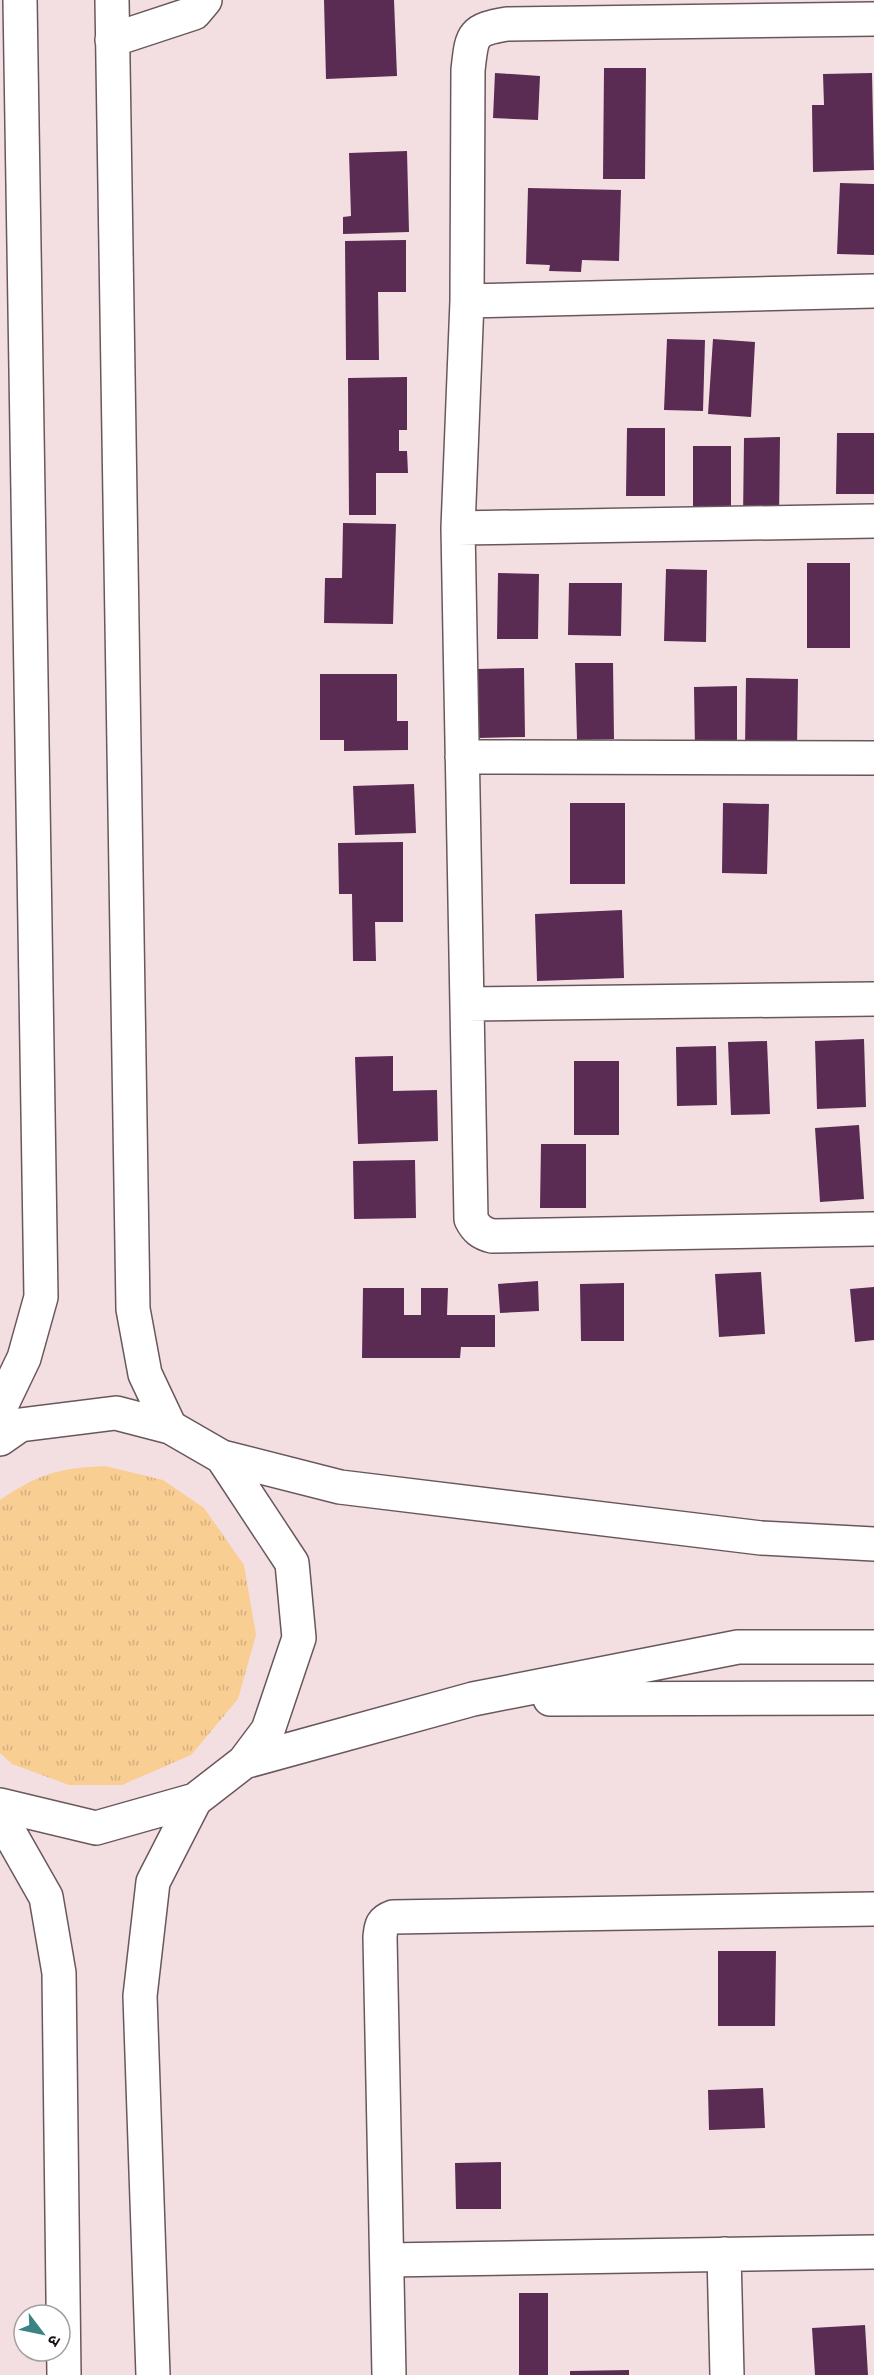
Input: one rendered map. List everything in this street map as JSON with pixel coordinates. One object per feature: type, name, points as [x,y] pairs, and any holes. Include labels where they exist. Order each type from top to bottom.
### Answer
[{"type":"street","points":[[0,1408],[24,1358],[41,1297],[20,0]]},
{"type":"street","points":[[112,0],[133,1309],[145,1374],[170,1427]]},
{"type":"street","points":[[112,40],[194,13],[204,0]]},
{"type":"street","points":[[874,19],[507,24],[477,32],[471,43],[468,70],[467,301],[458,528],[471,1219],[475,1227],[492,1236],[874,1229]]},
{"type":"street","points":[[467,301],[874,291]]},
{"type":"street","points":[[458,528],[874,521]]},
{"type":"street","points":[[462,757],[874,758]]},
{"type":"street","points":[[467,1004],[874,999]]},
{"type":"street","points":[[0,1439],[20,1425],[116,1413],[170,1427],[222,1457],[340,1487],[761,1538],[874,1544]]},
{"type":"street","points":[[0,1805],[96,1828],[195,1800],[244,1762],[268,1731],[299,1638],[292,1563],[222,1457]]},
{"type":"street","points":[[244,1762],[473,1699],[738,1647],[874,1647]]},
{"type":"street","points":[[473,1699],[874,1698]]},
{"type":"street","points":[[153,2375],[140,1996],[153,1882],[195,1800]]},
{"type":"street","points":[[0,1816],[46,1897],[59,1973],[64,2375]]},
{"type":"street","points":[[389,2375],[380,1937],[381,1926],[385,1920],[393,1917],[874,1910]]},
{"type":"street","points":[[387,2260],[874,2252]]},
{"type":"street","points":[[724,2254],[727,2375]]},
{"type":"green space","points":[[105,1466],[163,1480],[204,1508],[244,1565],[256,1635],[238,1699],[191,1755],[122,1785],[69,1785],[12,1764],[0,1753],[0,1500],[26,1484],[50,1474],[75,1468]]},
{"type":"building","points":[[324,0],[394,0],[397,76],[326,79]]},
{"type":"building","points":[[604,68],[646,68],[645,179],[603,179]]},
{"type":"building","points":[[495,73],[540,76],[538,120],[493,118]]},
{"type":"building","points":[[872,73],[874,170],[813,172],[812,105],[824,105],[823,74]]},
{"type":"building","points":[[407,151],[409,232],[343,234],[343,217],[351,216],[349,153]]},
{"type":"building","points":[[840,183],[874,184],[874,255],[837,254]]},
{"type":"building","points":[[528,188],[621,190],[619,261],[582,260],[581,272],[549,271],[550,265],[526,264]]},
{"type":"building","points":[[406,240],[406,292],[378,292],[379,360],[346,360],[345,241]]},
{"type":"building","points":[[667,339],[705,340],[703,411],[664,410]]},
{"type":"building","points":[[713,339],[755,342],[751,417],[708,414]]},
{"type":"building","points":[[407,377],[407,430],[399,430],[399,451],[407,451],[408,473],[376,473],[376,515],[349,515],[348,378]]},
{"type":"building","points":[[627,428],[665,428],[665,496],[626,496]]},
{"type":"building","points":[[837,433],[874,433],[874,494],[836,494]]},
{"type":"building","points":[[780,437],[779,519],[743,519],[744,438]]},
{"type":"building","points":[[693,446],[731,446],[731,513],[693,514]]},
{"type":"building","points":[[343,523],[396,524],[393,624],[324,623],[325,578],[342,578]]},
{"type":"building","points":[[807,563],[850,563],[850,648],[807,648]]},
{"type":"building","points":[[666,569],[707,570],[706,642],[664,641]]},
{"type":"building","points":[[498,573],[539,574],[538,639],[497,639]]},
{"type":"building","points":[[569,583],[622,583],[621,636],[568,635]]},
{"type":"building","points":[[575,663],[613,663],[614,739],[577,740]]},
{"type":"building","points":[[524,668],[525,737],[477,738],[476,669]]},
{"type":"building","points":[[320,674],[397,674],[397,721],[408,721],[408,750],[344,751],[344,740],[320,740]]},
{"type":"building","points":[[746,678],[798,679],[797,747],[745,747]]},
{"type":"building","points":[[737,686],[737,747],[695,749],[694,687]]},
{"type":"building","points":[[414,784],[416,833],[355,835],[353,786]]},
{"type":"building","points":[[570,803],[625,803],[625,884],[570,884]]},
{"type":"building","points":[[723,803],[769,804],[767,874],[722,873]]},
{"type":"building","points":[[403,842],[403,922],[375,922],[376,961],[353,961],[352,894],[339,894],[338,843]]},
{"type":"building","points":[[622,910],[624,978],[537,981],[535,914]]},
{"type":"building","points":[[864,1039],[866,1107],[817,1109],[815,1041]]},
{"type":"building","points":[[767,1041],[770,1114],[731,1115],[728,1042]]},
{"type":"building","points":[[716,1046],[717,1105],[677,1106],[676,1047]]},
{"type":"building","points":[[393,1056],[393,1091],[437,1090],[438,1141],[358,1144],[355,1057]]},
{"type":"building","points":[[574,1061],[619,1061],[619,1135],[574,1135]]},
{"type":"building","points":[[859,1125],[864,1199],[820,1202],[815,1128]]},
{"type":"building","points":[[541,1144],[586,1144],[586,1208],[540,1208]]},
{"type":"building","points":[[415,1160],[416,1218],[354,1219],[353,1161]]},
{"type":"building","points":[[761,1272],[765,1334],[719,1337],[715,1274]]},
{"type":"building","points":[[538,1281],[539,1311],[500,1313],[498,1284]]},
{"type":"building","points":[[624,1283],[624,1341],[581,1341],[580,1284]]},
{"type":"building","points":[[874,1287],[874,1340],[855,1342],[850,1289]]},
{"type":"building","points":[[363,1288],[404,1288],[404,1315],[421,1315],[421,1288],[448,1288],[447,1315],[495,1315],[495,1347],[461,1347],[460,1358],[362,1358]]},
{"type":"building","points":[[718,1951],[776,1951],[775,2026],[718,2026]]},
{"type":"building","points":[[763,2088],[765,2128],[709,2130],[708,2090]]},
{"type":"building","points":[[501,2162],[501,2209],[456,2209],[455,2163]]},
{"type":"building","points":[[519,2293],[548,2293],[548,2375],[519,2375]]},
{"type":"building","points":[[865,2325],[868,2375],[815,2375],[812,2328]]},
{"type":"building","points":[[629,2370],[629,2375],[570,2375],[570,2371]]}]
